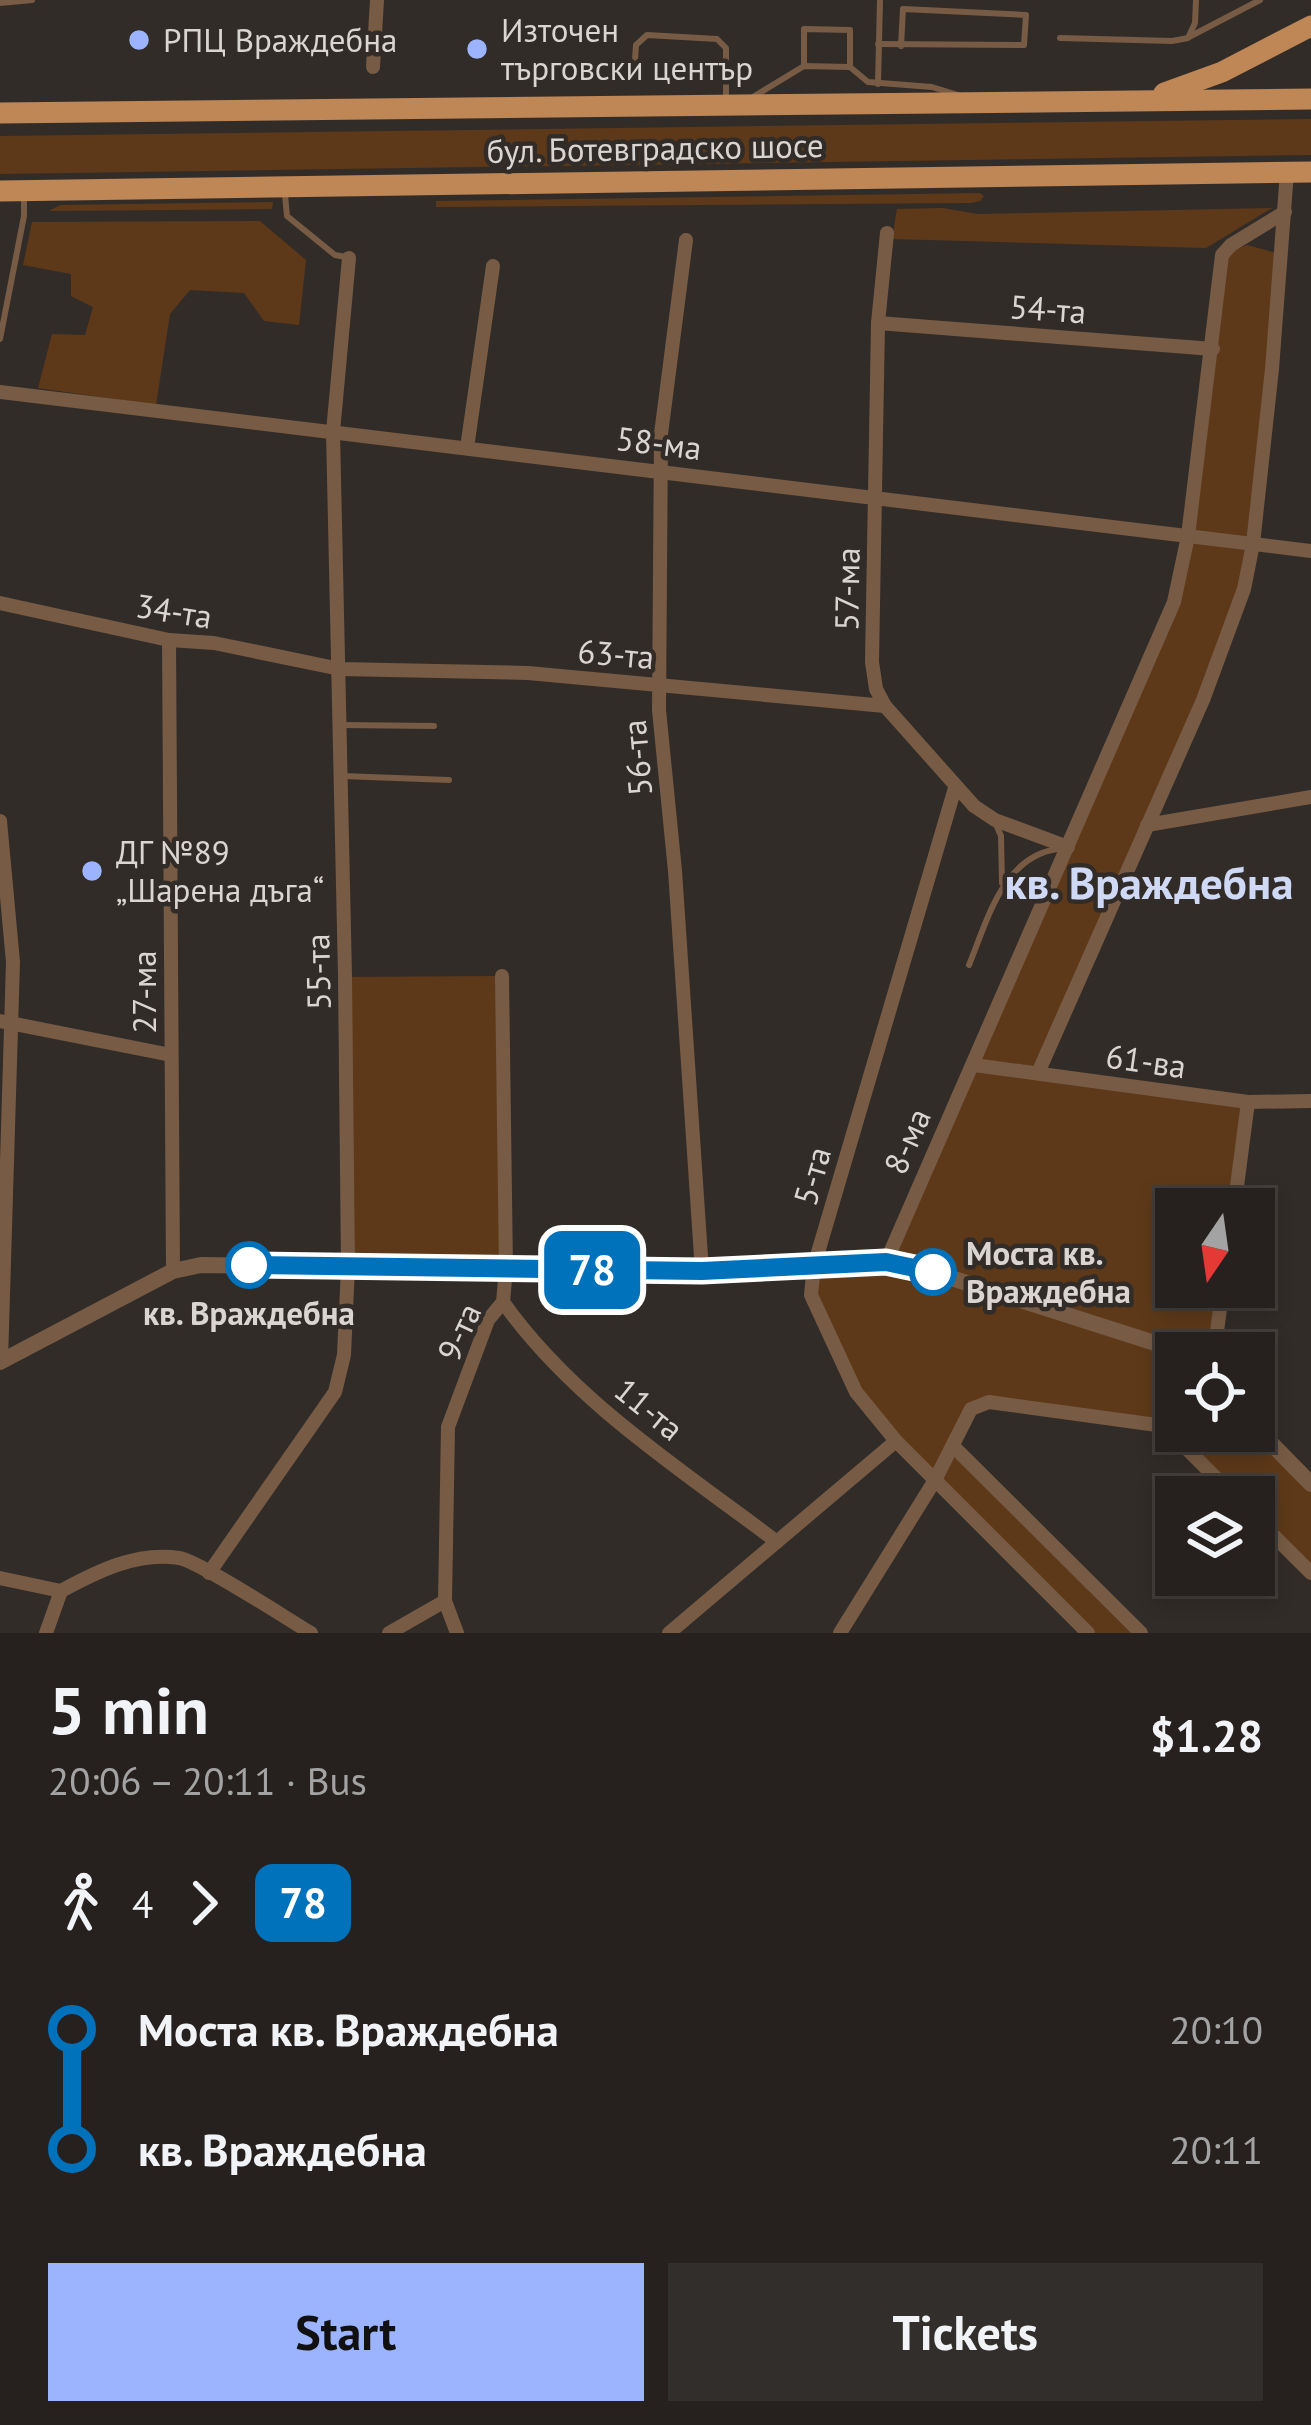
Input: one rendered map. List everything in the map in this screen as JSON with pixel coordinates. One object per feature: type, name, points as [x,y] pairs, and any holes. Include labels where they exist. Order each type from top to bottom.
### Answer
[{"type":"main road","points":[[1147,99],[1222,72],[1311,26]]},
{"type":"main road","name":"бул. Ботевградско шосе","points":[[0,113],[1311,99]]},
{"type":"main road","name":"бул. Ботевградско шосе","points":[[0,191],[1311,172]]},
{"type":"street","points":[[373,68],[377,0]]},
{"type":"street","points":[[1038,1073],[1234,620],[1252,544],[1287,172]]},
{"type":"street","name":"8-ма","points":[[886,1262],[1174,602],[1188,536],[1222,255],[1285,212]]},
{"type":"street","name":"57-ма","points":[[885,706],[876,689],[872,662],[878,323],[887,233]]},
{"type":"street","name":"56-та","points":[[686,240],[661,434],[659,710],[702,1271]]},
{"type":"street","name":"55-та","points":[[208,1573],[335,1392],[344,1355],[348,1267],[333,432],[350,258]]},
{"type":"street","points":[[467,448],[494,266]]},
{"type":"street","name":"54-та","points":[[878,323],[1213,349]]},
{"type":"street","name":"58-ма","points":[[0,392],[1311,551]]},
{"type":"street","name":"34-та","points":[[0,603],[169,640],[340,669]]},
{"type":"street","name":"27-ма","points":[[169,640],[173,1271]]},
{"type":"street","name":"63-та","points":[[340,669],[528,673],[885,706]]},
{"type":"street","points":[[885,706],[937,760],[955,788],[994,820],[1068,848]]},
{"type":"street","name":"5-та","points":[[955,788],[814,1266],[811,1295],[856,1392],[896,1441],[1088,1633]]},
{"type":"street","points":[[1147,825],[1311,797]]},
{"type":"street","points":[[0,821],[13,962],[6,1022],[1,1361],[173,1271],[201,1265],[702,1271],[886,1262],[923,1269],[1155,1343]]},
{"type":"street","name":"9-та","points":[[457,1633],[445,1601],[448,1427],[488,1320],[503,1302],[506,1269],[502,976]]},
{"type":"street","points":[[6,1022],[171,1055]]},
{"type":"street","name":"61-ва","points":[[974,1065],[1249,1102],[1311,1101]]},
{"type":"street","points":[[1237,1188],[1249,1102]]},
{"type":"street","name":"11-та","points":[[503,1302],[517,1323],[585,1392],[777,1542]]},
{"type":"street","points":[[840,1633],[934,1480],[971,1409],[989,1402],[1164,1426],[1213,1476]]},
{"type":"street","points":[[669,1633],[896,1441]]},
{"type":"street","points":[[953,1446],[1141,1633]]},
{"type":"street","points":[[1275,1447],[1311,1484]]},
{"type":"street","points":[[1275,1537],[1311,1574]]},
{"type":"street","points":[[181,1558],[311,1633]]},
{"type":"street","points":[[46,1633],[61,1591],[95,1572],[130,1561],[222,1558]]},
{"type":"street","points":[[0,1578],[61,1591]]},
{"type":"street","points":[[389,1633],[445,1601]]},
{"type":"lane","points":[[0,3],[32,0]]},
{"type":"lane","points":[[878,84],[880,0]]},
{"type":"lane","points":[[1188,38],[1195,23],[1196,0]]},
{"type":"lane","points":[[1060,38],[1188,38],[1260,0]]},
{"type":"lane","points":[[878,44],[901,46],[1024,45],[1026,15],[903,9],[901,46]]},
{"type":"lane","points":[[804,66],[805,29],[850,30],[850,68]]},
{"type":"lane","points":[[635,60],[636,45],[647,35],[717,39],[726,48],[726,97]]},
{"type":"lane","points":[[678,105],[758,96],[804,66],[850,68],[868,82],[932,87],[972,101]]},
{"type":"lane","points":[[284,186],[286,216],[335,255],[350,258]]},
{"type":"lane","points":[[0,339],[25,216],[24,191]]},
{"type":"lane","points":[[341,725],[434,726]]},
{"type":"lane","points":[[342,776],[449,780]]},
{"type":"lane","points":[[969,964],[1002,884],[1001,836],[994,820]]},
{"type":"lane","points":[[1002,884],[1044,850],[1068,848]]},
{"type":"shaded area","points":[[1311,119],[1311,155],[0,174],[0,136]]},
{"type":"shaded area","points":[[984,196],[980,201],[971,203],[436,207],[436,201]]},
{"type":"shaded area","points":[[273,202],[272,209],[49,211],[60,205]]},
{"type":"shaded area","points":[[943,208],[978,214],[1272,208],[1206,248],[892,239],[897,209]]},
{"type":"shaded area","points":[[260,221],[306,260],[299,325],[264,321],[244,293],[190,290],[170,314],[156,405],[38,388],[52,334],[85,335],[93,307],[71,296],[71,274],[23,265],[32,222]]},
{"type":"shaded area","points":[[1247,245],[1273,252],[1282,261],[1244,589],[1038,1072],[1248,1102],[1237,1188],[1155,1188],[1155,1308],[1220,1308],[1217,1332],[1155,1332],[1155,1425],[989,1402],[972,1409],[953,1447],[1141,1633],[1088,1633],[856,1392],[811,1295],[814,1266],[887,1262],[1174,602],[1222,255]]},
{"type":"shaded area","points":[[502,976],[506,1269],[348,1267],[345,977]]},
{"type":"shaded area","points":[[1275,1451],[1311,1484],[1311,1573],[1275,1537],[1275,1476],[1214,1476],[1190,1452]]},
{"type":"bus line","name":"78","points":[[249,1265],[702,1271],[886,1262],[933,1272]]},
{"type":"place","name":"РПЦ Враждебна","points":[[139,40]]},
{"type":"place","name":"Източен търговски център","points":[[477,49]]},
{"type":"place","name":"ДГ №89 „Шарена дъга“","points":[[92,871]]},
{"type":"place","name":"кв. Враждебна","points":[[249,1265]]},
{"type":"place","name":"Моста кв. Враждебна","points":[[933,1272]]},
{"type":"district","name":"кв. Враждебна","points":[[1149,883]]}]
